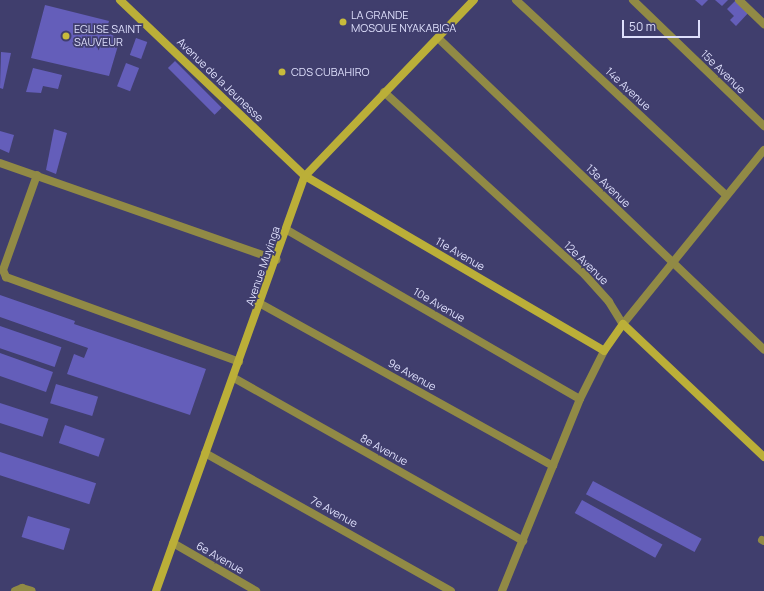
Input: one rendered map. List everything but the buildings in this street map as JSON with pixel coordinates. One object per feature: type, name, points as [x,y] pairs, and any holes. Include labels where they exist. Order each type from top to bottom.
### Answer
[{"type":"street","name":"Avenue de la Jeunesse","points":[[120,0],[305,176]]},
{"type":"street","name":"Avenue Muyinga","points":[[156,591],[205,453],[277,260],[305,176],[474,0]]},
{"type":"street","name":"14e Avenue","points":[[516,0],[726,195]]},
{"type":"street","name":"15e Avenue","points":[[632,0],[764,126]]},
{"type":"street","points":[[739,0],[764,24]]},
{"type":"street","name":"13e Avenue","points":[[438,38],[764,349]]},
{"type":"street","name":"12e Avenue","points":[[384,92],[584,275],[609,302],[623,324],[764,457]]},
{"type":"street","points":[[502,591],[580,399],[604,351],[623,324],[672,262],[764,150]]},
{"type":"street","points":[[0,163],[277,260]]},
{"type":"street","points":[[37,175],[3,270],[6,277],[239,362]]},
{"type":"street","name":"11e Avenue","points":[[305,176],[604,351]]},
{"type":"street","name":"10e Avenue","points":[[287,230],[580,399]]},
{"type":"street","name":"9e Avenue","points":[[261,304],[553,466]]},
{"type":"street","name":"8e Avenue","points":[[234,378],[523,541]]},
{"type":"street","name":"7e Avenue","points":[[205,453],[451,591]]},
{"type":"street","name":"6e Avenue","points":[[173,544],[256,591]]},
{"type":"street","points":[[15,591],[22,588],[32,591]]},
{"type":"place","name":"LA GRANDE MOSQUE NYAKABIGA","points":[[343,22]]},
{"type":"place","name":"EGLISE SAINT SAUVEUR","points":[[66,36]]},
{"type":"place","name":"CDS CUBAHIRO","points":[[282,72]]}]
